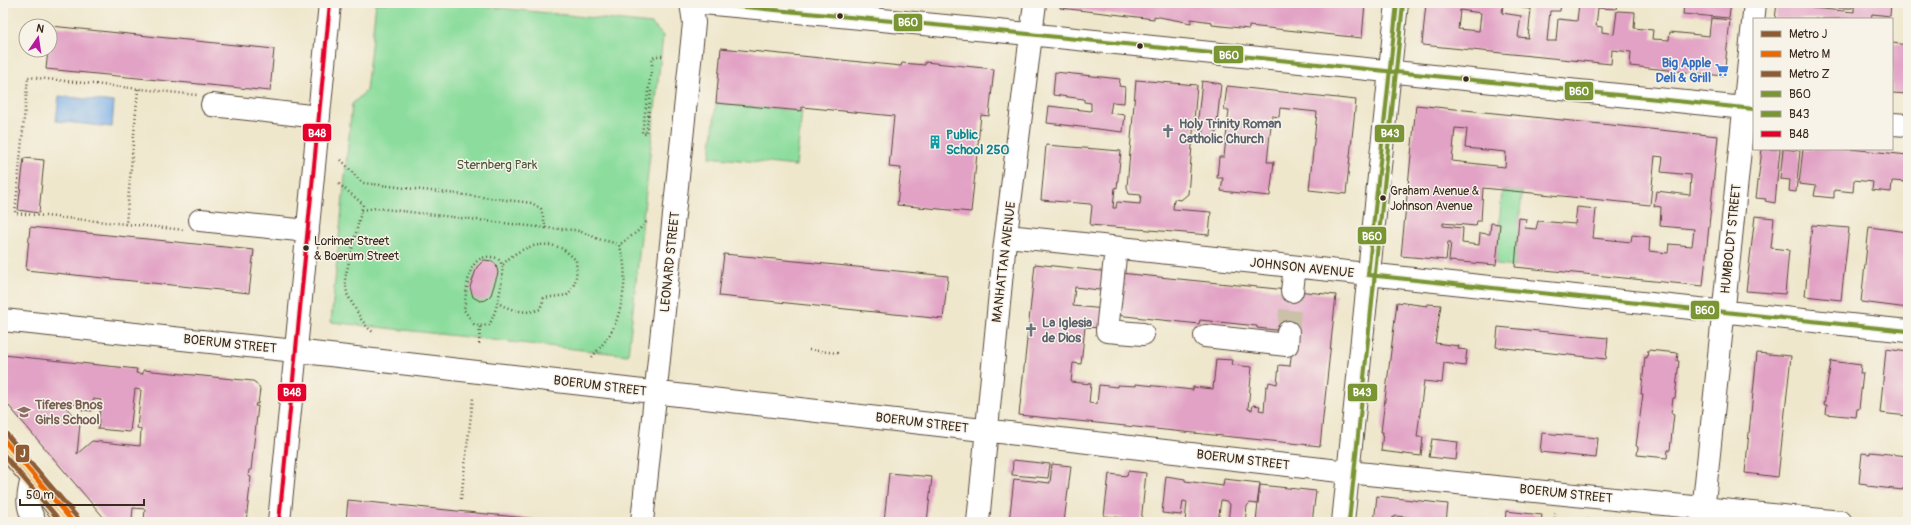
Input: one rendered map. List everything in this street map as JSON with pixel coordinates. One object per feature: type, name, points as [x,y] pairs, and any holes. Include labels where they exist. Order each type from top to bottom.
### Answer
[{"type":"main road","points":[[3,444],[70,522]]},
{"type":"street","points":[[279,522],[330,3]]},
{"type":"street","name":"LEONARD STREET","points":[[642,522],[657,392],[694,23],[691,3]]},
{"type":"street","points":[[704,3],[1749,109]]},
{"type":"street","name":"MANHATTAN AVENUE","points":[[978,522],[1003,266],[1035,3]]},
{"type":"street","points":[[1343,522],[1397,3]]},
{"type":"street","name":"HUMBOLDT STREET","points":[[1754,18],[1755,3]]},
{"type":"street","name":"HUMBOLDT STREET","points":[[1702,515],[1723,312],[1749,109],[1753,38]]},
{"type":"street","points":[[206,100],[319,117]]},
{"type":"street","points":[[1893,124],[1908,125]]},
{"type":"street","points":[[200,220],[308,231]]},
{"type":"street","name":"JOHNSON AVENUE","points":[[1007,236],[1908,331]]},
{"type":"street","points":[[1116,248],[1107,331],[1143,334]]},
{"type":"street","points":[[1292,291],[1295,267]]},
{"type":"street","name":"BOERUM STREET","points":[[3,320],[657,392],[1348,472],[1702,515],[1840,522]]},
{"type":"street","points":[[1205,336],[1287,345],[1288,332]]},
{"type":"street","points":[[32,478],[27,500],[29,511],[35,522]]},
{"type":"path","points":[[651,91],[646,134],[642,133],[653,58],[656,56],[664,56]]},
{"type":"path","points":[[138,89],[126,224],[15,213],[28,77],[138,89],[206,100]]},
{"type":"path","points":[[341,160],[352,170],[359,181],[364,183],[532,203],[541,209],[546,228]]},
{"type":"path","points":[[339,184],[363,204],[345,278],[347,294],[361,319],[374,333]]},
{"type":"path","points":[[362,210],[376,208],[575,230],[598,239],[619,244],[637,232],[647,221]]},
{"type":"path","points":[[592,357],[608,337],[618,314],[624,277],[624,258],[619,244]]},
{"type":"path","points":[[497,302],[512,309],[533,312],[540,309],[544,298],[567,295],[576,281],[576,260],[560,247],[549,245],[525,248],[517,252],[502,266]]},
{"type":"path","points":[[485,256],[496,257],[501,262],[502,266],[503,270],[492,320],[489,324],[480,326],[474,324],[464,310],[471,270],[478,259],[485,256]]},
{"type":"path","points":[[479,344],[480,326]]},
{"type":"path","points":[[808,350],[838,352]]},
{"type":"path","points":[[461,499],[473,398]]},
{"type":"path","points":[[1554,522],[1556,508]]},
{"type":"green space","name":"Sternberg Park","points":[[376,3],[452,3],[652,24],[663,36],[628,355],[331,322],[352,104],[366,91]]},
{"type":"green space","points":[[716,103],[802,111],[796,166],[710,157]]},
{"type":"green space","points":[[1502,190],[1522,192],[1515,267],[1496,265]]},
{"type":"water","points":[[59,96],[114,102],[112,127],[56,121]]},
{"type":"building","points":[[1061,3],[1365,3],[1362,38],[1249,26],[1249,29],[1212,25],[1212,22],[1191,19],[1191,23],[1154,16],[1154,19],[1060,8]]},
{"type":"building","points":[[1426,3],[1503,3],[1502,13],[1521,16],[1518,37],[1528,38],[1531,9],[1522,8],[1522,3],[1561,3],[1560,11],[1550,11],[1547,41],[1556,41],[1558,19],[1577,21],[1579,3],[1617,3],[1616,9],[1598,8],[1596,26],[1602,27],[1602,32],[1614,34],[1617,11],[1635,12],[1634,28],[1653,30],[1652,39],[1669,40],[1670,32],[1709,36],[1711,18],[1730,20],[1724,76],[1630,66],[1631,52],[1612,50],[1611,64],[1422,45]],"holes":[[[1460,10],[1481,13],[1479,31],[1458,29]]]},
{"type":"building","points":[[1684,3],[1731,3],[1729,18],[1683,14]]},
{"type":"building","points":[[1777,3],[1812,3],[1812,8],[1854,12],[1854,3],[1891,3],[1890,16],[1872,14],[1871,18],[1775,18]]},
{"type":"building","points":[[1837,3],[1852,3],[1852,8],[1837,8]]},
{"type":"building","points":[[58,27],[274,49],[270,91],[46,69],[47,58],[58,58]]},
{"type":"building","points":[[1893,43],[1908,45],[1908,94],[1893,93]]},
{"type":"building","name":"Public School 250","points":[[721,48],[901,66],[902,63],[925,65],[925,62],[994,69],[989,116],[981,115],[971,212],[897,205],[901,168],[889,167],[894,116],[802,107],[802,111],[716,103]]},
{"type":"building","points":[[1055,72],[1120,79],[1119,86],[1125,87],[1124,103],[1112,102],[1110,113],[1125,115],[1123,132],[1047,123],[1049,106],[1091,111],[1091,103],[1084,102],[1084,99],[1053,95]]},
{"type":"building","points":[[1136,80],[1197,85],[1188,194],[1181,200],[1174,199],[1173,209],[1211,212],[1209,235],[1090,225],[1092,206],[1090,204],[1041,200],[1046,145],[1121,151],[1113,208],[1116,208],[1117,202],[1140,204],[1141,195],[1129,194],[1127,187]]},
{"type":"building","points":[[1202,81],[1221,84],[1215,142],[1202,140],[1203,129],[1197,128]]},
{"type":"building","points":[[1227,86],[1356,100],[1346,194],[1309,190],[1317,112],[1280,108],[1279,117],[1272,116],[1267,162],[1274,162],[1270,196],[1221,191],[1223,178],[1217,178],[1219,157],[1224,157],[1229,110],[1224,110]]},
{"type":"building","points":[[1416,105],[1718,136],[1703,286],[1515,267],[1519,218],[1526,219],[1525,228],[1536,229],[1538,221],[1575,224],[1577,207],[1596,209],[1593,238],[1631,242],[1632,235],[1650,237],[1649,251],[1668,253],[1669,244],[1692,246],[1694,229],[1660,226],[1661,207],[1654,206],[1656,191],[1690,195],[1691,175],[1661,172],[1663,157],[1655,156],[1650,205],[1483,188],[1481,221],[1477,221],[1476,226],[1443,223],[1443,226],[1463,228],[1462,243],[1479,245],[1480,233],[1490,234],[1491,223],[1500,224],[1496,265],[1449,261],[1451,242],[1448,242],[1446,260],[1401,256]],"holes":[[[1455,128],[1467,129],[1465,148],[1506,152],[1505,167],[1452,161]]]},
{"type":"building","points":[[1762,150],[1780,150],[1775,203],[1765,201],[1766,199],[1756,198]]},
{"type":"building","points":[[1783,150],[1800,151],[1796,192],[1789,191],[1790,180],[1780,179]]},
{"type":"building","points":[[1803,150],[1860,150],[1908,155],[1908,182],[1892,181],[1891,192],[1872,190],[1873,182],[1854,180],[1853,192],[1834,190],[1834,198],[1814,196],[1816,186],[1799,184]]},
{"type":"building","points":[[24,158],[44,160],[39,213],[18,210]]},
{"type":"building","points":[[1755,216],[1774,218],[1771,248],[1789,250],[1785,294],[1746,291]]},
{"type":"building","points":[[1812,225],[1849,228],[1841,300],[1805,296]]},
{"type":"building","points":[[30,227],[254,250],[249,293],[26,270]]},
{"type":"building","points":[[1869,227],[1908,232],[1908,308],[1861,302]]},
{"type":"building","points":[[724,254],[948,276],[943,319],[719,296]]},
{"type":"building","points":[[484,260],[492,261],[496,264],[498,273],[491,295],[486,300],[480,301],[473,297],[470,287],[477,267]]},
{"type":"building","points":[[1035,264],[1109,272],[1107,291],[1075,287],[1073,306],[1105,309],[1103,328],[1085,327],[1081,364],[1073,363],[1071,382],[1091,384],[1089,403],[1097,404],[1099,385],[1117,387],[1117,385],[1136,386],[1136,384],[1193,390],[1193,387],[1213,389],[1216,359],[1233,360],[1232,365],[1252,367],[1248,409],[1252,410],[1253,405],[1260,406],[1259,410],[1264,411],[1266,386],[1268,387],[1269,382],[1277,384],[1279,365],[1290,366],[1294,332],[1257,328],[1257,326],[1200,320],[1199,324],[1116,315],[1120,273],[1336,295],[1320,446],[1019,415]]},
{"type":"building","points":[[1397,302],[1427,306],[1428,304],[1441,305],[1435,343],[1459,346],[1458,349],[1467,350],[1465,366],[1444,363],[1442,383],[1424,381],[1417,437],[1423,437],[1421,456],[1381,451],[1383,432],[1381,432]]},
{"type":"building","points":[[1498,327],[1608,338],[1606,359],[1496,347]]},
{"type":"building","points":[[1886,349],[1908,352],[1908,416],[1880,413]]},
{"type":"building","points":[[1648,350],[1678,353],[1677,361],[1679,361],[1675,398],[1673,398],[1671,413],[1674,414],[1670,450],[1668,450],[1667,458],[1637,455],[1638,447],[1636,446],[1643,394],[1641,394],[1645,357],[1647,358]]},
{"type":"building","points":[[1757,353],[1791,356],[1778,477],[1745,473]]},
{"type":"building","points":[[3,355],[137,369],[136,373],[143,374],[143,370],[253,381],[260,389],[258,404],[256,403],[255,406],[258,406],[251,470],[249,470],[248,476],[251,477],[246,522],[121,522],[105,519],[3,399]],"holes":[[[135,389],[141,390],[137,428],[141,429],[140,446],[92,441],[77,454],[80,424],[65,406],[45,404],[45,401],[82,405],[82,410],[92,411],[93,399],[101,400],[98,429],[130,432]],[[133,508],[145,509],[144,521],[132,519]]]},
{"type":"building","points":[[1831,361],[1861,365],[1860,373],[1863,373],[1859,409],[1857,409],[1856,417],[1826,414],[1827,405],[1824,405]]},
{"type":"building","points":[[1542,433],[1598,438],[1596,458],[1540,452]]},
{"type":"building","points":[[1432,439],[1458,442],[1456,460],[1429,457]]},
{"type":"building","points":[[1870,452],[1907,456],[1908,488],[1903,488],[1903,490],[1867,486],[1867,484],[1859,483],[1862,453],[1870,454]]},
{"type":"building","points":[[1013,460],[1050,464],[1048,478],[1012,475]]},
{"type":"building","points":[[1052,464],[1071,466],[1064,522],[1009,522],[1014,479],[1050,483]]},
{"type":"building","points":[[1128,471],[1146,473],[1141,522],[1122,522],[1123,518],[1104,516],[1109,474],[1127,476]]},
{"type":"building","points":[[889,473],[932,477],[927,522],[884,522]]},
{"type":"building","points":[[1166,476],[1185,479],[1185,481],[1223,486],[1224,479],[1260,483],[1257,504],[1250,503],[1247,506],[1245,522],[1228,522],[1230,504],[1221,500],[1218,522],[1185,522],[1187,502],[1183,501],[1181,515],[1162,513]]},
{"type":"building","points":[[1260,485],[1316,491],[1312,522],[1256,522]]},
{"type":"building","points":[[1377,496],[1448,504],[1446,522],[1427,522],[1425,519],[1396,516],[1392,518],[1403,522],[1374,522]]},
{"type":"building","points":[[348,500],[556,521],[556,522],[346,522]]},
{"type":"building","points":[[3,510],[5,515],[9,522],[3,522]]},
{"type":"building","points":[[1506,511],[1542,515],[1541,522],[1505,522]]},
{"type":"building","points":[[1586,519],[1601,521],[1601,522],[1583,522]]},
{"type":"tunnel","points":[[1288,332],[1292,291]]},
{"type":"metro line","name":"J","points":[[3,430],[81,522]]},
{"type":"metro line","name":"M","points":[[3,439],[73,522]]},
{"type":"metro line","name":"Z","points":[[3,454],[61,522]]},
{"type":"transit line","name":"B48","points":[[279,522],[330,3]]},
{"type":"transit line","name":"B60","points":[[703,3],[1008,32],[1753,109]]},
{"type":"transit line","name":"B60","points":[[1397,3],[1368,275],[1908,331]]},
{"type":"transit line","name":"B43","points":[[1349,522],[1403,4]]},
{"type":"place","name":"Big Apple Deli & Grill","points":[[1722,70]]},
{"type":"place","name":"Holy Trinity Roman Catholic Church","points":[[1168,131]]},
{"type":"place","name":"Public School 250","points":[[935,142]]},
{"type":"place","name":"Graham Avenue & Johnson Avenue","points":[[1383,198]]},
{"type":"place","name":"Lorimer Street & Boerum Street","points":[[306,248]]},
{"type":"place","name":"La Iglesia de Dios","points":[[1031,330]]},
{"type":"place","name":"Tiferes Bnos Girls School","points":[[24,412]]}]
